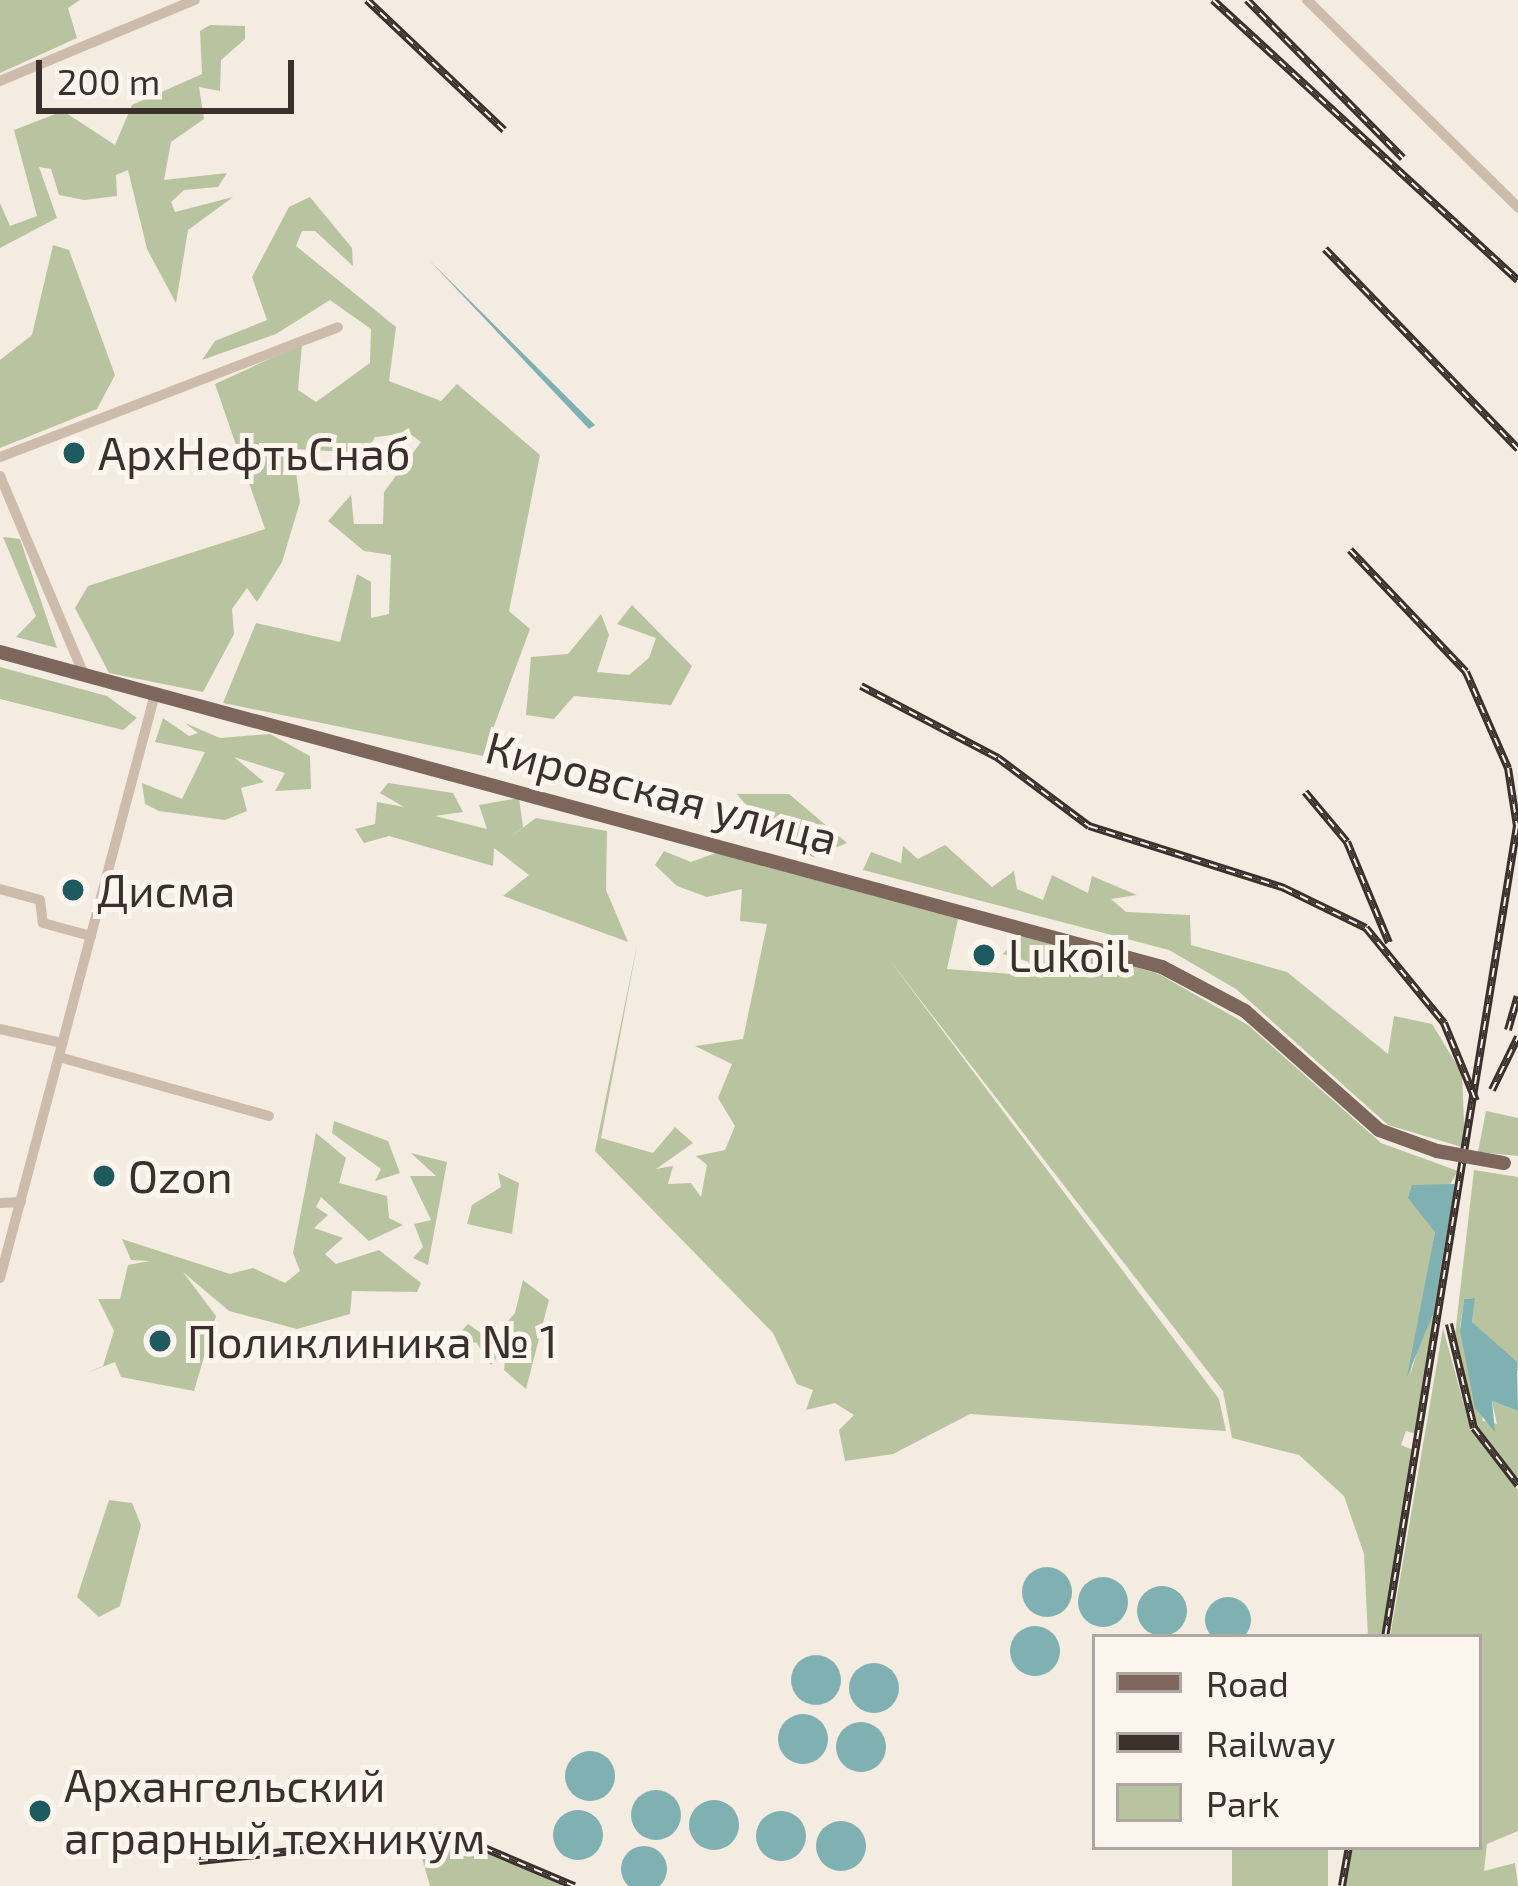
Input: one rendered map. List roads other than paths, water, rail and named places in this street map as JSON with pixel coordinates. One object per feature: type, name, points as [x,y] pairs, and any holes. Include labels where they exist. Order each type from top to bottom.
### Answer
[{"type":"main road","name":"Кировская улица","points":[[0,652],[1124,954],[1221,995],[1286,1044],[1379,1130],[1437,1151],[1511,1164]]},
{"type":"street","points":[[0,81],[195,0]]},
{"type":"street","points":[[1307,0],[1518,207]]},
{"type":"street","points":[[0,457],[338,327]]},
{"type":"street","points":[[0,476],[84,675]]},
{"type":"street","points":[[0,1278],[155,694]]},
{"type":"street","points":[[0,890],[40,900],[43,923],[91,936]]},
{"type":"street","points":[[0,1029],[62,1043]]},
{"type":"street","points":[[59,1057],[269,1116]]},
{"type":"street","points":[[0,1202],[21,1202]]},
{"type":"water","points":[[429,260],[595,425],[589,429]]},
{"type":"water","points":[[1455,1184],[1433,1314],[1407,1377],[1435,1232],[1408,1198],[1412,1185]]},
{"type":"water","points":[[1475,1298],[1472,1322],[1517,1362],[1518,1411],[1492,1401],[1495,1432],[1475,1408],[1460,1331],[1464,1299]]},
{"type":"water","points":[[1047,1567],[1065,1574],[1072,1592],[1065,1610],[1047,1617],[1029,1610],[1022,1592],[1029,1574]]},
{"type":"water","points":[[1103,1577],[1121,1584],[1128,1602],[1121,1620],[1103,1627],[1085,1620],[1078,1602],[1085,1584]]},
{"type":"water","points":[[1152,1588],[1172,1588],[1185,1601],[1185,1621],[1172,1634],[1152,1634],[1139,1621],[1139,1601]]},
{"type":"water","points":[[1219,1599],[1237,1599],[1249,1611],[1245,1634],[1211,1634],[1207,1629],[1207,1611]]},
{"type":"water","points":[[1035,1626],[1053,1633],[1060,1651],[1053,1669],[1035,1676],[1017,1669],[1010,1651],[1017,1633]]},
{"type":"water","points":[[816,1655],[834,1662],[841,1680],[834,1698],[816,1705],[798,1698],[791,1680],[798,1662]]},
{"type":"water","points":[[874,1663],[892,1670],[899,1688],[892,1706],[874,1713],[856,1706],[849,1688],[856,1670]]},
{"type":"water","points":[[803,1714],[821,1721],[828,1739],[821,1757],[803,1764],[785,1757],[778,1739],[785,1721]]},
{"type":"water","points":[[861,1722],[879,1729],[886,1747],[879,1765],[861,1772],[843,1765],[836,1747],[843,1729]]},
{"type":"water","points":[[590,1751],[608,1758],[615,1776],[608,1794],[590,1801],[572,1794],[565,1776],[572,1758]]},
{"type":"water","points":[[656,1790],[674,1797],[681,1815],[674,1833],[656,1840],[638,1833],[631,1815],[638,1797]]},
{"type":"water","points":[[714,1800],[732,1807],[739,1825],[732,1843],[714,1850],[696,1843],[689,1825],[696,1807]]},
{"type":"water","points":[[578,1810],[596,1817],[603,1835],[596,1853],[578,1860],[560,1853],[553,1835],[560,1817]]},
{"type":"water","points":[[781,1811],[799,1818],[806,1836],[799,1854],[781,1861],[763,1854],[756,1836],[763,1818]]},
{"type":"water","points":[[841,1821],[859,1828],[866,1846],[859,1864],[841,1871],[823,1864],[816,1846],[823,1828]]},
{"type":"water","points":[[635,1848],[653,1848],[665,1860],[665,1878],[657,1887],[631,1887],[623,1878],[623,1860]]},
{"type":"railway","points":[[367,0],[504,130]]},
{"type":"railway","points":[[1213,0],[1518,280]]},
{"type":"railway","points":[[1247,0],[1403,158]]},
{"type":"railway","points":[[1325,249],[1518,449]]},
{"type":"railway","points":[[1350,550],[1466,672],[1508,768],[1517,826],[1385,1634]]},
{"type":"railway","points":[[861,686],[998,758],[1089,826],[1284,888],[1366,928],[1444,1023],[1476,1101]]},
{"type":"railway","points":[[1305,792],[1347,842],[1389,943]]},
{"type":"railway","points":[[1508,1030],[1518,996]]},
{"type":"railway","points":[[1492,1090],[1518,1037]]},
{"type":"railway","points":[[1449,1324],[1474,1428],[1518,1485]]},
{"type":"railway","points":[[199,1861],[451,1834],[574,1886]]},
{"type":"railway","points":[[1342,1886],[1348,1850]]},
{"type":"place","name":"АрхНефтьСнаб","points":[[74,453]]},
{"type":"place","name":"Дисма","points":[[73,890]]},
{"type":"place","name":"Lukoil","points":[[984,955]]},
{"type":"place","name":"Ozon","points":[[104,1176]]},
{"type":"place","name":"Поликлиника № 1","points":[[160,1341]]},
{"type":"place","name":"Архангельский аграрный техникум","points":[[40,1811]]}]
